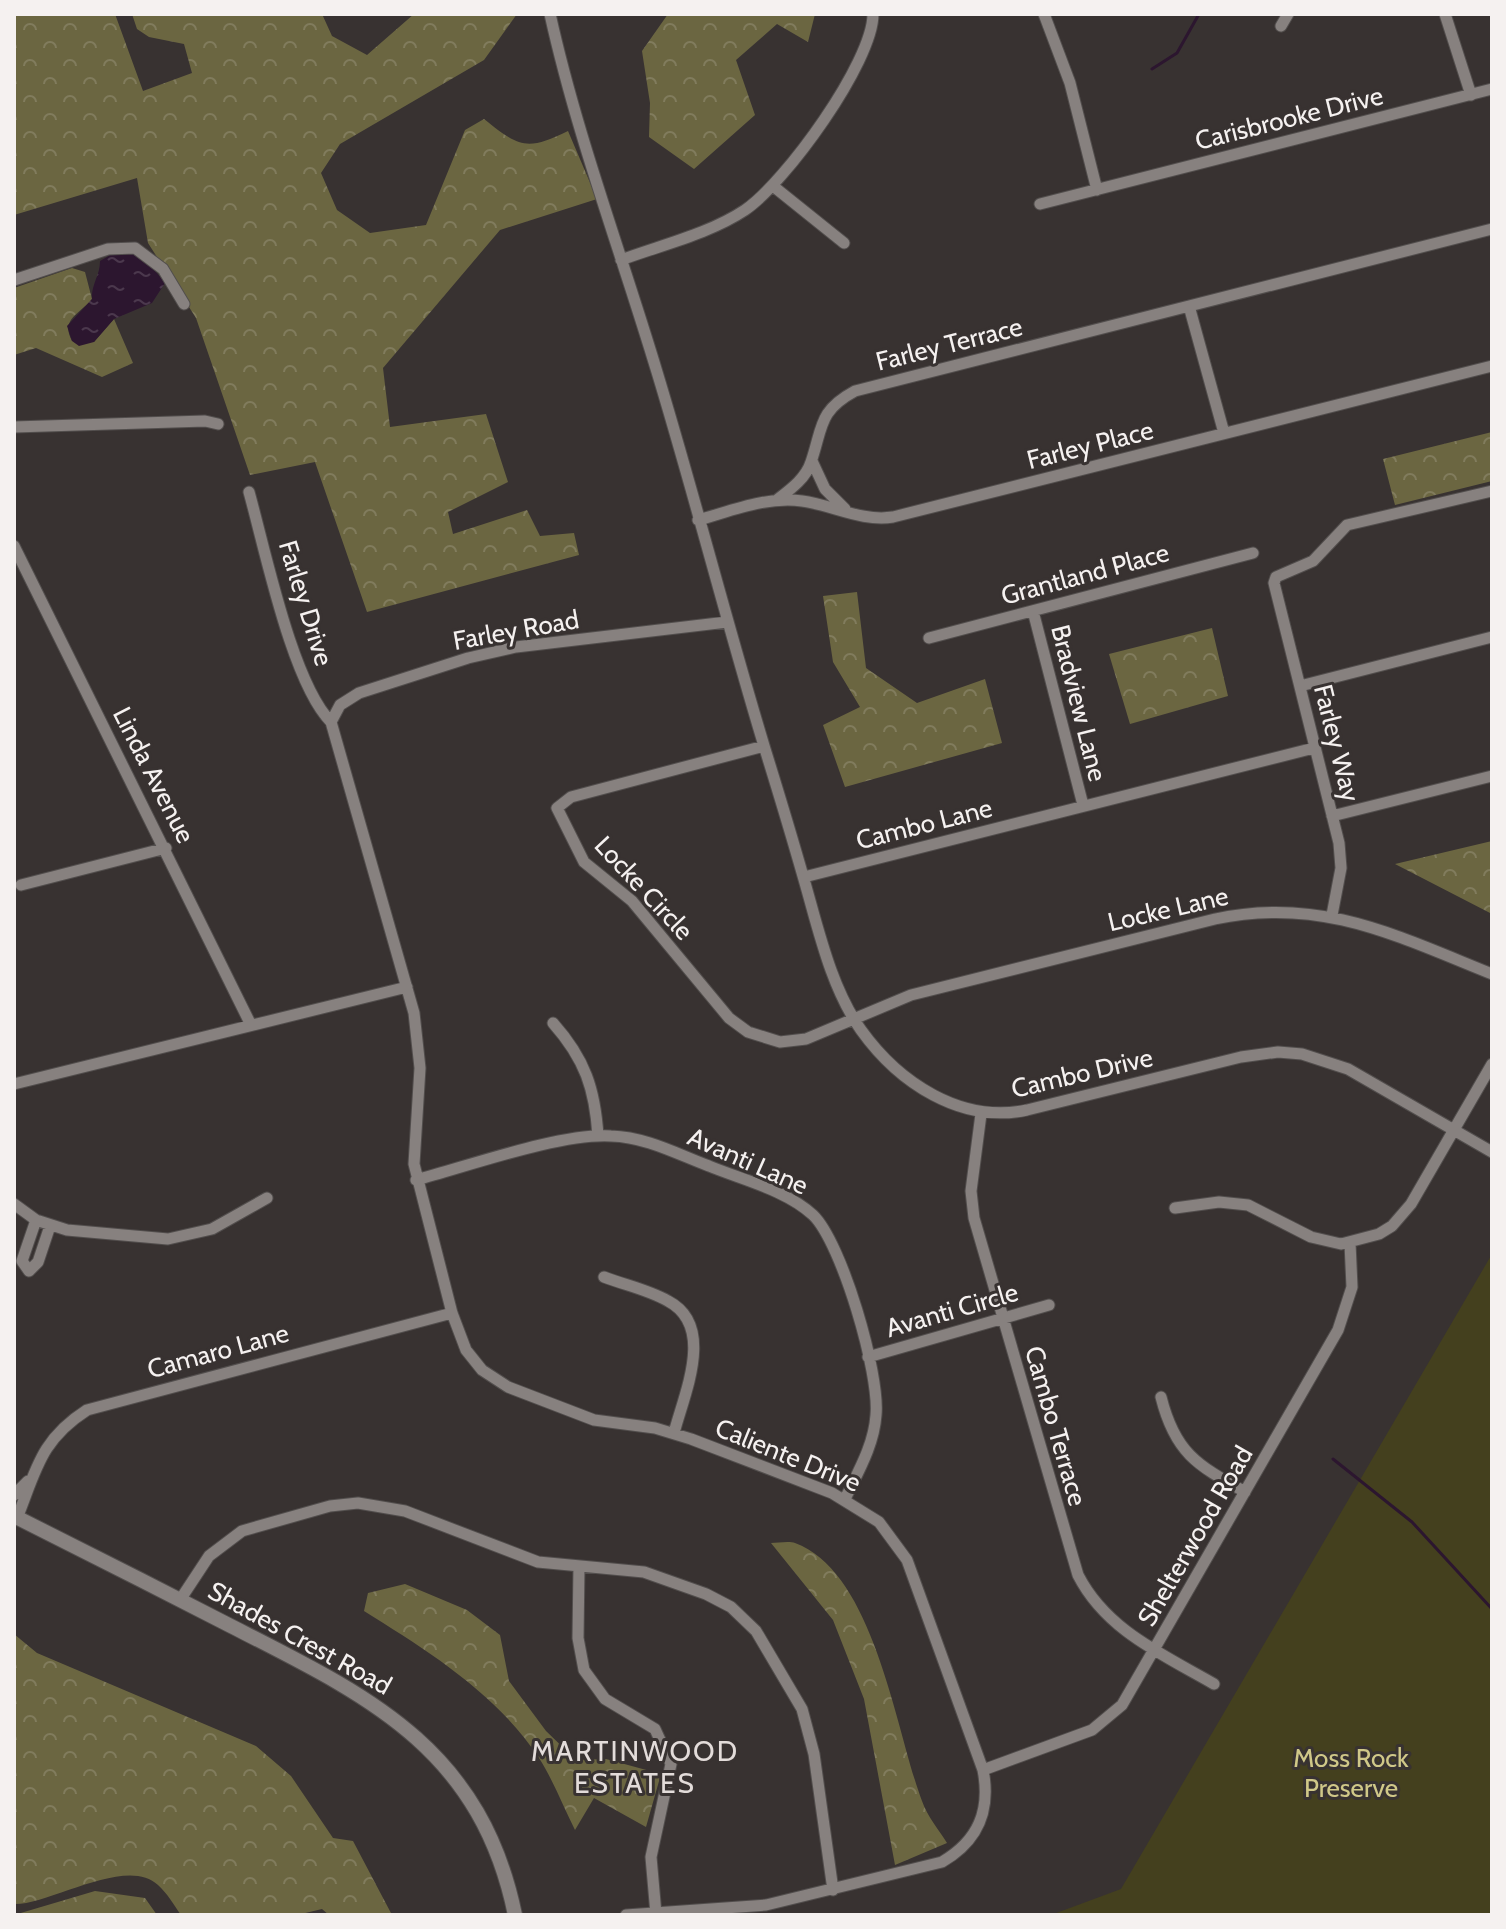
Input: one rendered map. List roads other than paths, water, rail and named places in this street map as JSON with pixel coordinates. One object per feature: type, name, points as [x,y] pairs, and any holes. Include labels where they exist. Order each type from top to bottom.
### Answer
[{"type":"street","points":[[550,14],[574,112],[658,374],[727,622],[804,877]]},
{"type":"street","points":[[621,260],[734,217],[773,186],[850,79],[867,39],[873,14]]},
{"type":"street","points":[[1044,14],[1066,71],[1097,190]]},
{"type":"street","points":[[1281,26],[1288,14]]},
{"type":"street","points":[[1445,14],[1471,95]]},
{"type":"street","name":"Carisbrooke Drive","points":[[1040,204],[1492,89]]},
{"type":"street","points":[[773,186],[844,243]]},
{"type":"street","name":"Farley Terrace","points":[[778,499],[797,483],[812,461],[816,438],[825,415],[833,405],[855,391],[1492,229]]},
{"type":"street","points":[[14,280],[108,249],[135,248],[163,269],[184,304]]},
{"type":"street","points":[[1189,306],[1224,433]]},
{"type":"street","name":"Farley Place","points":[[698,520],[778,499],[893,517],[1492,366]]},
{"type":"street","points":[[14,427],[205,421],[218,424]]},
{"type":"street","points":[[812,461],[832,499],[850,512]]},
{"type":"street","name":"Farley Way","points":[[1332,915],[1341,868],[1332,816],[1274,583],[1276,577],[1313,561],[1347,525],[1492,491]]},
{"type":"street","name":"Farley Drive","points":[[249,492],[297,656],[318,706],[331,722]]},
{"type":"street","name":"Linda Avenue","points":[[14,546],[251,1025]]},
{"type":"street","name":"Grantland Place","points":[[929,638],[1253,553]]},
{"type":"street","name":"Bradview Lane","points":[[1033,611],[1083,805]]},
{"type":"street","name":"Farley Road","points":[[331,722],[340,705],[359,693],[468,658],[516,647],[727,622]]},
{"type":"street","points":[[1300,686],[1492,637]]},
{"type":"street","points":[[14,1084],[407,987],[331,722]]},
{"type":"street","name":"Locke Circle","points":[[764,746],[571,797],[560,803],[559,815],[584,862],[632,901],[719,1007],[739,1026],[758,1036],[795,1042],[854,1019]]},
{"type":"street","name":"Cambo Lane","points":[[804,877],[1314,748]]},
{"type":"street","points":[[1332,816],[1492,776]]},
{"type":"street","points":[[21,885],[166,848]]},
{"type":"street","name":"Cambo Drive","points":[[804,877],[825,950],[854,1019],[872,1043],[945,1103],[981,1114],[1027,1110],[1217,1063],[1278,1052],[1319,1058],[1361,1076],[1492,1152]]},
{"type":"street","name":"Locke Lane","points":[[854,1019],[911,995],[1238,914],[1290,909],[1332,915],[1492,974]]},
{"type":"street","name":"Caliente Drive","points":[[407,987],[420,1049],[412,1141],[416,1180],[452,1313],[466,1350],[496,1381],[594,1420],[674,1433],[845,1499],[879,1522],[901,1549],[983,1770],[987,1795],[983,1816],[965,1847],[927,1866],[766,1905],[626,1915]]},
{"type":"street","points":[[553,1023],[576,1050],[588,1073],[594,1093],[598,1136]]},
{"type":"street","points":[[1175,1208],[1219,1202],[1248,1205],[1311,1237],[1350,1243],[1379,1234],[1402,1217],[1492,1064]]},
{"type":"street","name":"Cambo Terrace","points":[[981,1114],[972,1203],[1002,1319],[1078,1575],[1110,1619],[1154,1650],[1214,1684]]},
{"type":"street","name":"Avanti Lane","points":[[416,1180],[598,1136],[644,1141],[780,1194],[811,1214],[836,1248],[868,1357],[877,1401],[875,1428],[845,1499]]},
{"type":"street","points":[[14,1204],[50,1226],[150,1238],[184,1237],[212,1229],[267,1198]]},
{"type":"street","points":[[36,1220],[22,1261],[29,1271],[38,1262],[50,1226]]},
{"type":"street","name":"Shelterwood Road","points":[[983,1770],[1081,1735],[1102,1723],[1122,1705],[1343,1321],[1352,1287],[1350,1243]]},
{"type":"street","points":[[604,1277],[670,1302],[687,1320],[694,1355],[674,1433]]},
{"type":"street","name":"Avanti Circle","points":[[868,1357],[1049,1305]]},
{"type":"street","name":"Camaro Lane","points":[[16,1517],[28,1480],[40,1457],[64,1426],[102,1404],[452,1313]]},
{"type":"street","points":[[1161,1397],[1169,1427],[1188,1456],[1245,1492]]},
{"type":"street","name":"Camaro Lane","points":[[14,1495],[28,1480]]},
{"type":"street","points":[[180,1600],[209,1556],[242,1531],[344,1504],[387,1505],[538,1562],[612,1568],[667,1579],[719,1600],[756,1631],[795,1695],[807,1723],[827,1831],[833,1890]]},
{"type":"street","name":"Shades Crest Road","points":[[16,1517],[361,1695],[426,1746],[457,1784],[488,1835],[515,1915]]},
{"type":"street","points":[[579,1566],[578,1638],[584,1670],[605,1699],[655,1729],[671,1764],[651,1857],[656,1913]]},
{"type":"water","points":[[140,252],[165,283],[152,303],[114,319],[94,342],[79,346],[72,341],[67,326],[92,299],[100,261],[112,254]]},
{"type":"waterway","points":[[1152,69],[1177,53],[1199,14]]},
{"type":"waterway","points":[[1333,1459],[1412,1522],[1492,1609]]},
{"type":"district","name":"MARTINWOOD ESTATES","points":[[635,1767]]},
{"type":"park label","name":"Moss Rock Preserve","points":[[1351,1773]]}]
